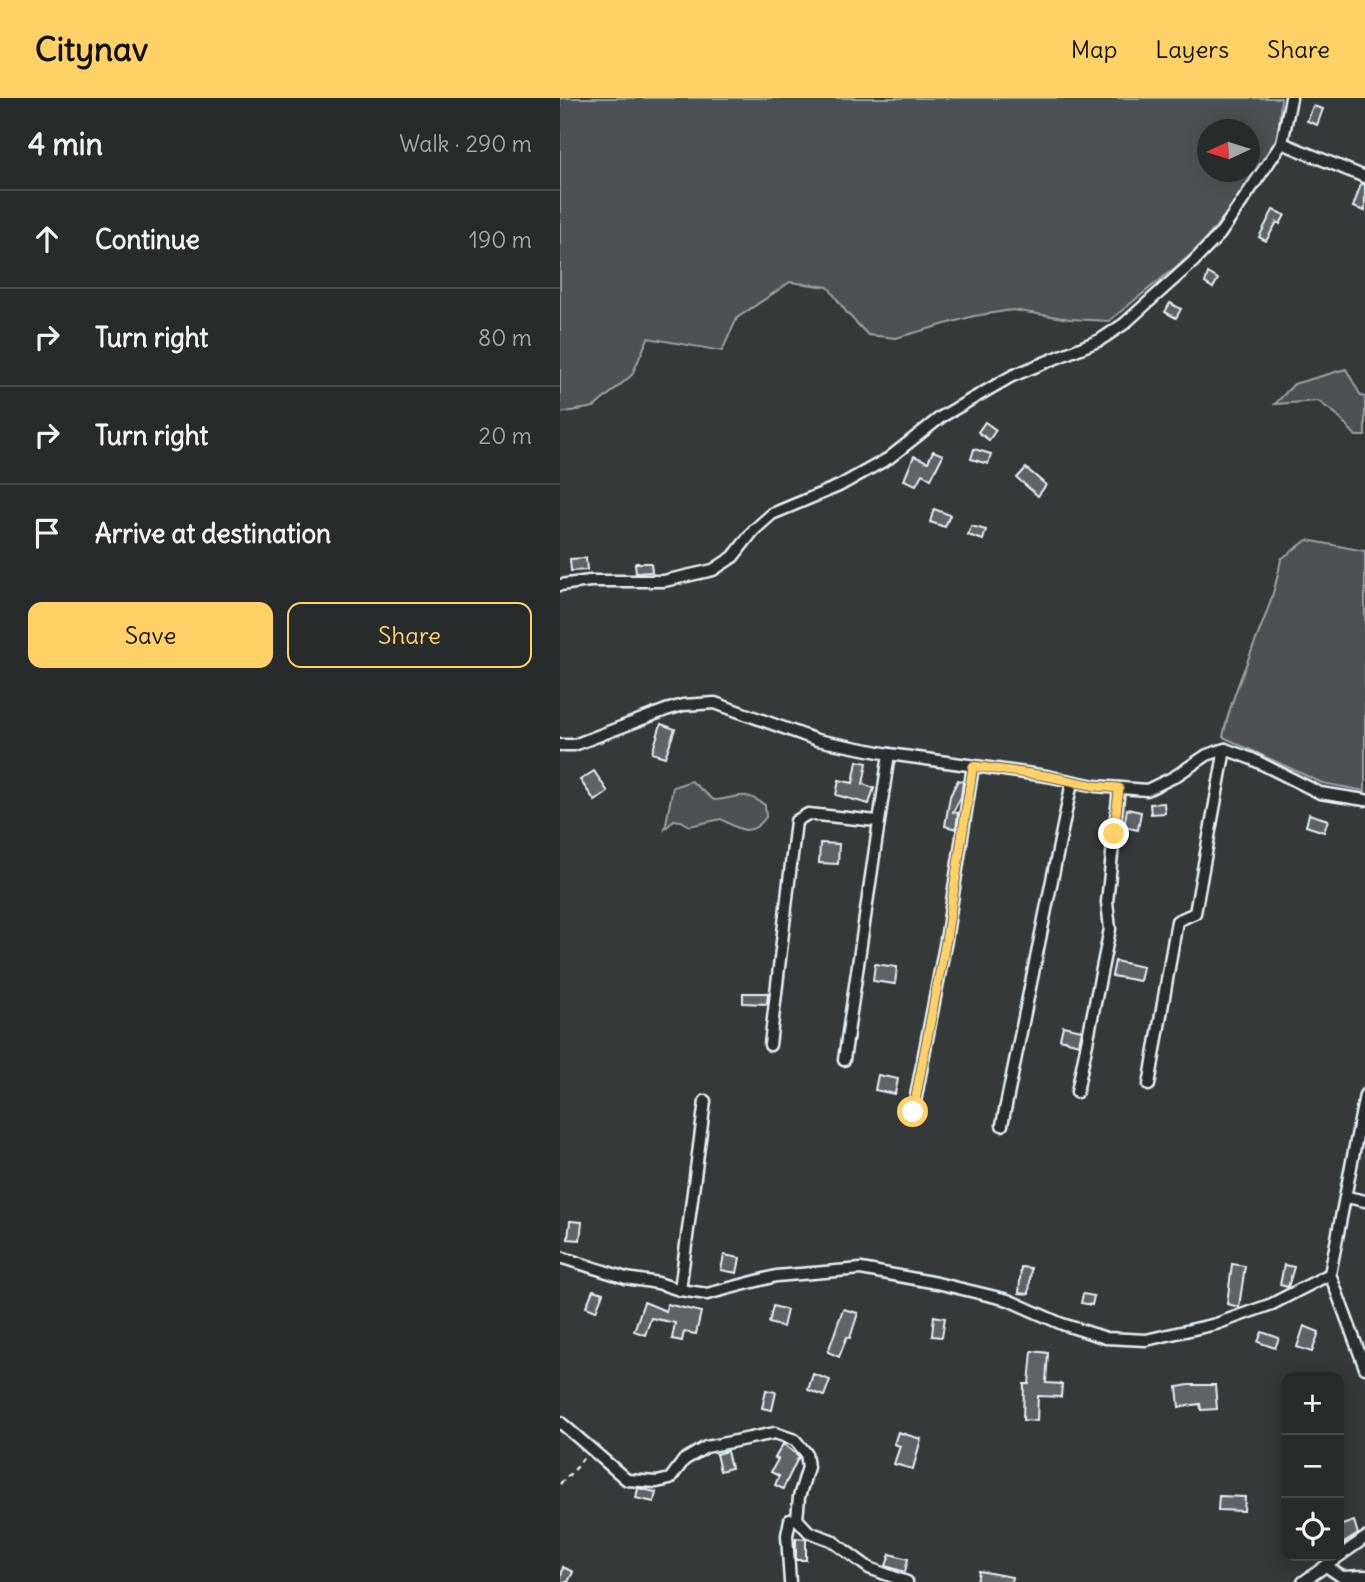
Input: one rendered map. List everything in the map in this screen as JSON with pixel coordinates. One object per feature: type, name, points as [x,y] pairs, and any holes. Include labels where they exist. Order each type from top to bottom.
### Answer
[{"type":"street","points":[[560,585],[590,581],[663,581],[713,570],[733,557],[754,530],[772,514],[839,486],[888,458],[941,417],[1012,376],[1100,341],[1124,324],[1220,234],[1282,143],[1291,98]]},
{"type":"street","points":[[1282,143],[1365,177]]},
{"type":"street","points":[[560,745],[574,745],[683,705],[715,703],[817,740],[889,754],[1119,788],[1147,790],[1174,777],[1207,755],[1225,749],[1252,759],[1320,793],[1365,800]]},
{"type":"street","points":[[1149,1085],[1177,921],[1195,913],[1225,749]]},
{"type":"street","points":[[844,1060],[877,821],[889,754]]},
{"type":"street","points":[[913,1112],[946,940],[973,766]]},
{"type":"street","points":[[1002,1125],[1072,782]]},
{"type":"street","points":[[1077,1092],[1110,929],[1107,902],[1119,788]]},
{"type":"street","points":[[770,1045],[796,821],[808,814],[877,821]]},
{"type":"street","points":[[1365,1095],[1330,1275],[1365,1368]]},
{"type":"street","points":[[680,1290],[705,1101]]},
{"type":"street","points":[[1346,1197],[1365,1201]]},
{"type":"street","points":[[560,1257],[626,1278],[707,1294],[776,1276],[861,1269],[1007,1300],[1062,1324],[1106,1338],[1146,1340],[1216,1324],[1272,1304],[1330,1275]]},
{"type":"street","points":[[560,1422],[627,1480],[657,1482],[670,1479],[684,1460],[706,1447],[775,1433],[795,1440],[806,1454],[808,1467],[799,1497],[797,1518],[808,1532],[831,1540],[869,1568],[907,1582]]},
{"type":"street","points":[[790,1582],[787,1535],[790,1520],[797,1518]]},
{"type":"street","points":[[1303,1582],[1365,1538]]},
{"type":"street","points":[[1326,1566],[1339,1580],[1365,1576]]},
{"type":"path","points":[[560,1484],[578,1466],[589,1448]]},
{"type":"shaded area","points":[[560,98],[1281,98],[1278,137],[1260,167],[1260,119],[1197,119],[1197,182],[1251,182],[1198,249],[1109,321],[1070,319],[1012,310],[974,316],[896,338],[868,335],[828,287],[790,282],[737,318],[722,351],[648,338],[632,375],[594,407],[560,413]]},
{"type":"shaded area","points":[[1346,369],[1361,396],[1365,397],[1365,436],[1356,436],[1336,414],[1318,401],[1275,404],[1294,384]]},
{"type":"shaded area","points":[[1307,540],[1365,551],[1365,791],[1322,783],[1223,737],[1236,692],[1269,604],[1281,559]]},
{"type":"shaded area","points":[[691,781],[714,800],[751,797],[765,805],[766,817],[750,830],[739,829],[721,819],[690,826],[674,820],[665,829],[673,787]]},
{"type":"building","points":[[1313,106],[1323,109],[1317,125],[1307,121]]},
{"type":"building","points":[[1361,184],[1365,184],[1365,211],[1353,207]]},
{"type":"building","points":[[1273,210],[1285,215],[1280,224],[1277,222],[1266,241],[1259,237]]},
{"type":"building","points":[[1208,273],[1218,279],[1213,288],[1205,283]]},
{"type":"building","points":[[1170,303],[1181,309],[1176,318],[1165,312]]},
{"type":"building","points":[[985,422],[996,430],[989,440],[978,432]]},
{"type":"building","points":[[974,449],[991,454],[988,464],[971,459]]},
{"type":"building","points":[[933,451],[943,455],[931,479],[922,474],[916,485],[904,480],[914,456],[928,462]]},
{"type":"building","points":[[1026,468],[1046,485],[1038,496],[1017,478]]},
{"type":"building","points":[[934,509],[950,515],[945,527],[930,522]]},
{"type":"building","points":[[971,526],[986,530],[983,540],[968,535]]},
{"type":"building","points":[[586,558],[587,570],[571,571],[570,559]]},
{"type":"building","points":[[635,563],[651,563],[652,572],[636,573]]},
{"type":"building","points":[[661,724],[675,729],[665,757],[652,753]]},
{"type":"building","points":[[857,761],[867,763],[863,784],[874,788],[869,804],[836,795],[839,780],[853,783]]},
{"type":"building","points":[[594,771],[608,792],[595,801],[580,780]]},
{"type":"building","points":[[958,780],[963,782],[961,797],[953,812],[958,813],[956,829],[945,826],[950,796]]},
{"type":"building","points":[[1164,803],[1165,813],[1151,814],[1150,804]]},
{"type":"building","points":[[1127,809],[1141,812],[1138,830],[1124,827]]},
{"type":"building","points":[[1309,814],[1328,820],[1324,832],[1306,826]]},
{"type":"building","points":[[820,843],[839,844],[838,864],[819,863]]},
{"type":"building","points":[[1115,961],[1143,967],[1140,981],[1112,976]]},
{"type":"building","points":[[875,964],[897,967],[895,984],[873,981]]},
{"type":"building","points":[[743,993],[768,993],[767,1004],[743,1003]]},
{"type":"building","points":[[1063,1026],[1082,1030],[1079,1044],[1060,1039]]},
{"type":"building","points":[[878,1075],[898,1079],[895,1094],[875,1090]]},
{"type":"building","points":[[570,1221],[582,1222],[580,1240],[568,1239]]},
{"type":"building","points":[[724,1255],[740,1258],[737,1273],[721,1270]]},
{"type":"building","points":[[1232,1264],[1245,1266],[1239,1307],[1227,1304]]},
{"type":"building","points":[[1284,1265],[1294,1267],[1288,1287],[1280,1285]]},
{"type":"building","points":[[1021,1267],[1031,1268],[1029,1294],[1019,1293]]},
{"type":"building","points":[[593,1290],[603,1293],[596,1311],[586,1307]]},
{"type":"building","points":[[1083,1294],[1094,1296],[1092,1305],[1081,1303]]},
{"type":"building","points":[[644,1302],[666,1311],[667,1304],[701,1312],[696,1334],[684,1332],[682,1341],[672,1339],[675,1323],[651,1318],[645,1335],[634,1331]]},
{"type":"building","points":[[773,1306],[787,1310],[783,1327],[769,1323]]},
{"type":"building","points":[[843,1309],[858,1313],[850,1338],[847,1337],[839,1357],[828,1352]]},
{"type":"building","points":[[934,1316],[945,1318],[942,1337],[932,1336]]},
{"type":"building","points":[[1304,1326],[1319,1332],[1312,1352],[1297,1347]]},
{"type":"building","points":[[1262,1332],[1279,1338],[1275,1348],[1258,1342]]},
{"type":"building","points":[[1032,1351],[1048,1353],[1046,1383],[1062,1384],[1061,1397],[1038,1396],[1037,1421],[1023,1420],[1024,1384],[1029,1384]]},
{"type":"building","points":[[813,1374],[830,1380],[824,1396],[808,1390]]},
{"type":"building","points":[[1215,1385],[1217,1409],[1201,1410],[1200,1404],[1179,1407],[1177,1387]]},
{"type":"building","points":[[766,1390],[776,1392],[772,1410],[762,1408]]},
{"type":"building","points":[[898,1432],[921,1439],[913,1469],[894,1464],[900,1446],[894,1444]]},
{"type":"building","points":[[783,1444],[799,1456],[783,1489],[775,1485],[779,1476],[771,1472]]},
{"type":"building","points":[[727,1451],[731,1468],[720,1471],[716,1454]]},
{"type":"building","points":[[638,1488],[656,1492],[654,1502],[636,1498]]},
{"type":"building","points":[[1219,1496],[1245,1497],[1244,1511],[1218,1510]]},
{"type":"building","points":[[1354,1521],[1358,1534],[1344,1543],[1344,1524]]},
{"type":"building","points":[[796,1538],[806,1539],[806,1560],[796,1560]]},
{"type":"building","points":[[890,1554],[908,1559],[905,1572],[886,1566]]},
{"type":"building","points":[[563,1567],[573,1572],[568,1582],[560,1582]]},
{"type":"building","points":[[979,1571],[1012,1577],[1011,1582],[977,1582]]},
{"type":"route","points":[[913,1112],[946,940],[973,766],[1119,788],[1114,834]]}]
